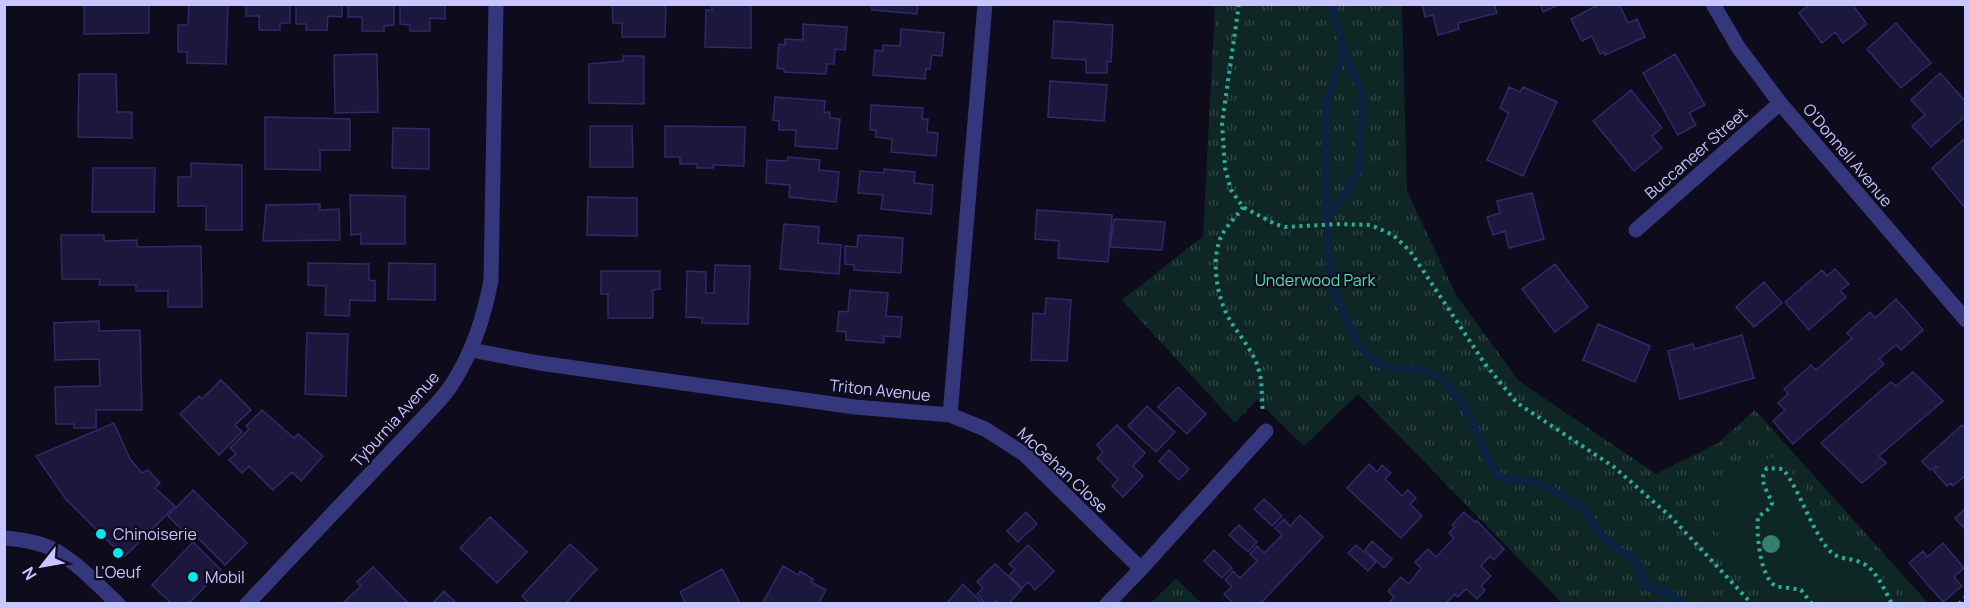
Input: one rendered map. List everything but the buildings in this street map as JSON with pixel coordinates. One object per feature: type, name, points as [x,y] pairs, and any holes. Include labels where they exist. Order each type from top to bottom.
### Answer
[{"type":"street","name":"Tyburnia Avenue","points":[[247,603],[452,386],[471,350],[485,315],[491,280],[496,4]]},
{"type":"street","name":"Triton Avenue","points":[[471,350],[539,363],[832,403],[950,415],[985,4]]},
{"type":"street","name":"O'Donnell Avenue","points":[[1713,4],[1738,47],[1780,103],[1965,320]]},
{"type":"street","name":"Buccaneer Street","points":[[1636,230],[1780,103]]},
{"type":"street","name":"McGehan Close","points":[[950,415],[985,429],[1024,454],[1141,569]]},
{"type":"street","points":[[1107,603],[1141,569],[1266,431]]},
{"type":"street","points":[[4,538],[34,542],[49,547],[72,563],[118,603]]},
{"type":"path","points":[[1239,4],[1222,123],[1225,168],[1232,190],[1243,207],[1285,227],[1371,225],[1393,235],[1410,252],[1485,364],[1517,403],[1614,467],[1672,518],[1752,603]]},
{"type":"path","points":[[1243,207],[1222,234],[1215,265],[1219,295],[1230,321],[1244,339],[1259,370],[1263,396]]},
{"type":"path","points":[[1812,603],[1801,590],[1778,586],[1771,582],[1765,572],[1757,526],[1758,517],[1770,508],[1772,503],[1762,480],[1767,468],[1783,469],[1793,482],[1823,543],[1838,558],[1862,562],[1870,568],[1892,603]]},
{"type":"path","points":[[1959,603],[1965,597]]},
{"type":"green space","name":"Underwood Park","points":[[1215,5],[1402,5],[1407,191],[1456,295],[1519,381],[1656,474],[1718,443],[1755,410],[1928,603],[1562,603],[1358,394],[1304,446],[1257,400],[1235,423],[1122,300],[1203,236]]},
{"type":"green space","points":[[1777,456],[1903,603],[1770,603],[1731,563],[1714,525],[1720,499],[1747,466]]},
{"type":"green space","points":[[1176,578],[1201,603],[1151,603]]},
{"type":"waterway","points":[[1331,4],[1344,50],[1326,104],[1325,194],[1328,252],[1333,288],[1359,346],[1376,363],[1399,369],[1421,370],[1441,377],[1470,415],[1488,460],[1499,477],[1541,484],[1582,507],[1603,537],[1641,567],[1644,586],[1668,593],[1683,604]]},
{"type":"waterway","points":[[1327,216],[1345,195],[1358,171],[1363,95],[1344,50]]},
{"type":"place","name":"Chinoiserie","points":[[101,534]]},
{"type":"place","name":"L'Oeuf","points":[[118,553]]},
{"type":"place","name":"Mobil","points":[[193,577]]}]
